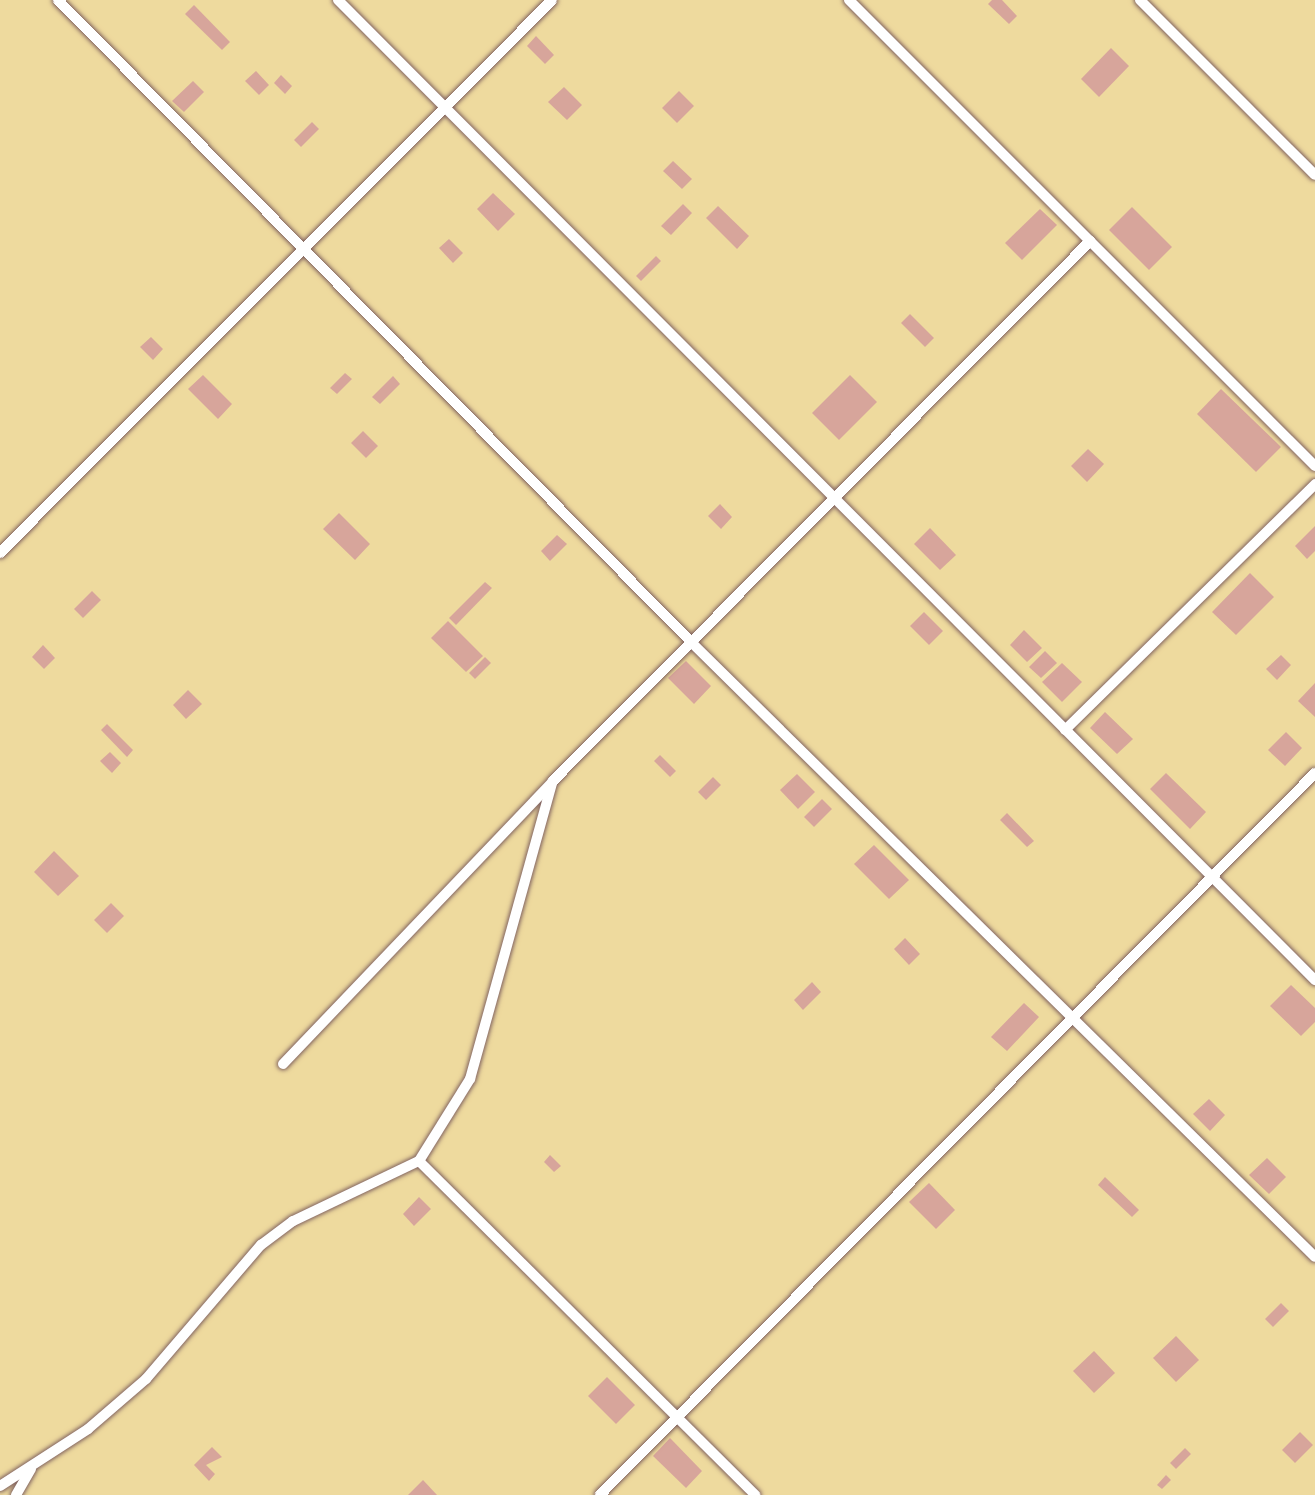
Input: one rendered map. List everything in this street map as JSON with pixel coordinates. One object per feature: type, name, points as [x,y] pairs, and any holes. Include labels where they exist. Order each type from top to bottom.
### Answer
[{"type":"street","points":[[58,0],[303,254],[691,642],[1315,1257]]},
{"type":"street","points":[[338,0],[1315,980]]},
{"type":"street","points":[[0,553],[303,254],[552,0]]},
{"type":"street","points":[[849,0],[1315,466]]},
{"type":"street","points":[[1140,0],[1315,175]]},
{"type":"street","points":[[283,1064],[553,781],[1090,241]]},
{"type":"street","points":[[1065,730],[1315,484]]},
{"type":"street","points":[[600,1495],[1315,773]]},
{"type":"street","points":[[0,1486],[31,1469],[146,1379],[261,1245],[293,1221],[419,1161],[470,1079],[553,781]]},
{"type":"street","points":[[419,1161],[755,1495]]},
{"type":"street","points":[[16,1495],[31,1469]]},
{"type":"sand","points":[[0,0],[1315,0],[1315,1495],[0,1495]]},
{"type":"building","points":[[992,0],[1002,0],[1017,16],[1009,24],[988,4]]},
{"type":"building","points":[[194,5],[230,42],[222,50],[185,14]]},
{"type":"building","points":[[536,36],[554,55],[545,64],[527,46]]},
{"type":"building","points":[[1111,48],[1129,66],[1099,97],[1081,79]]},
{"type":"building","points":[[256,71],[269,85],[259,95],[245,81]]},
{"type":"building","points":[[281,75],[292,86],[285,94],[274,83]]},
{"type":"building","points":[[193,81],[204,92],[184,112],[172,101]]},
{"type":"building","points":[[564,87],[582,105],[567,120],[548,102]]},
{"type":"building","points":[[679,91],[694,106],[677,123],[662,108]]},
{"type":"building","points":[[312,122],[319,129],[301,147],[294,140]]},
{"type":"building","points":[[673,161],[692,179],[682,189],[663,171]]},
{"type":"building","points":[[493,193],[515,214],[498,231],[477,209]]},
{"type":"building","points":[[683,204],[692,213],[671,235],[661,226]]},
{"type":"building","points":[[718,206],[749,236],[737,249],[706,218]]},
{"type":"building","points":[[1132,207],[1172,247],[1149,270],[1109,230]]},
{"type":"building","points":[[1040,209],[1057,225],[1022,260],[1005,243]]},
{"type":"building","points":[[449,239],[463,253],[453,263],[439,248]]},
{"type":"building","points":[[656,256],[661,261],[641,281],[636,276]]},
{"type":"building","points":[[910,314],[934,338],[925,347],[901,323]]},
{"type":"building","points":[[151,337],[163,349],[153,360],[140,347]]},
{"type":"building","points":[[345,373],[352,379],[337,394],[330,388]]},
{"type":"building","points":[[203,375],[232,404],[218,419],[188,389]]},
{"type":"building","points":[[850,375],[877,402],[839,440],[812,413]]},
{"type":"building","points":[[393,376],[400,384],[380,404],[372,397]]},
{"type":"building","points":[[1221,389],[1281,447],[1256,472],[1197,414]]},
{"type":"building","points":[[363,431],[378,446],[366,458],[351,443]]},
{"type":"building","points":[[1088,449],[1104,464],[1087,482],[1071,466]]},
{"type":"building","points":[[720,504],[732,517],[721,529],[708,516]]},
{"type":"building","points":[[339,513],[370,544],[355,560],[323,529]]},
{"type":"building","points":[[1315,526],[1315,551],[1307,559],[1295,546]]},
{"type":"building","points":[[930,528],[956,555],[940,570],[914,544]]},
{"type":"building","points":[[557,535],[567,544],[550,561],[541,551]]},
{"type":"building","points":[[1250,573],[1274,597],[1236,635],[1212,612]]},
{"type":"building","points":[[485,582],[492,588],[456,625],[449,618]]},
{"type":"building","points":[[92,591],[101,600],[83,618],[74,609]]},
{"type":"building","points":[[924,612],[943,631],[929,645],[910,626]]},
{"type":"building","points":[[448,621],[483,656],[466,672],[431,638]]},
{"type":"building","points":[[1024,630],[1042,648],[1027,662],[1010,645]]},
{"type":"building","points":[[43,645],[55,658],[44,669],[32,657]]},
{"type":"building","points":[[1045,651],[1057,663],[1041,678],[1029,667]]},
{"type":"building","points":[[1281,655],[1291,665],[1277,680],[1266,669]]},
{"type":"building","points":[[485,657],[491,663],[475,679],[469,673]]},
{"type":"building","points":[[686,661],[711,686],[694,704],[668,678]]},
{"type":"building","points":[[1062,663],[1082,682],[1062,702],[1042,682]]},
{"type":"building","points":[[1315,683],[1315,717],[1298,701]]},
{"type":"building","points":[[188,690],[202,704],[186,719],[173,705]]},
{"type":"building","points":[[1105,712],[1133,739],[1117,754],[1090,728]]},
{"type":"building","points":[[107,724],[133,750],[127,757],[101,730]]},
{"type":"building","points":[[1286,732],[1302,748],[1285,766],[1268,750]]},
{"type":"building","points":[[110,752],[121,763],[112,773],[100,761]]},
{"type":"building","points":[[660,755],[676,771],[670,777],[654,761]]},
{"type":"building","points":[[1166,773],[1206,812],[1190,829],[1150,789]]},
{"type":"building","points":[[797,774],[815,792],[798,809],[780,790]]},
{"type":"building","points":[[713,777],[721,785],[706,800],[698,792]]},
{"type":"building","points":[[822,799],[832,809],[814,827],[804,817]]},
{"type":"building","points":[[1007,813],[1034,841],[1027,847],[1000,820]]},
{"type":"building","points":[[874,845],[909,880],[889,899],[854,864]]},
{"type":"building","points":[[54,851],[79,876],[58,896],[34,872]]},
{"type":"building","points":[[111,903],[124,916],[107,933],[94,920]]},
{"type":"building","points":[[905,938],[920,954],[909,965],[894,949]]},
{"type":"building","points":[[812,982],[821,992],[803,1010],[794,1000]]},
{"type":"building","points":[[1291,985],[1315,1008],[1315,1022],[1301,1036],[1270,1006]]},
{"type":"building","points":[[1024,1003],[1039,1017],[1007,1051],[991,1037]]},
{"type":"building","points":[[1209,1099],[1225,1115],[1210,1131],[1193,1114]]},
{"type":"building","points":[[550,1155],[561,1166],[554,1172],[544,1162]]},
{"type":"building","points":[[1267,1158],[1286,1177],[1269,1194],[1249,1175]]},
{"type":"building","points":[[1105,1177],[1139,1210],[1132,1217],[1098,1185]]},
{"type":"building","points":[[929,1183],[955,1210],[936,1229],[909,1202]]},
{"type":"building","points":[[419,1197],[431,1209],[414,1226],[403,1214]]},
{"type":"building","points":[[1281,1303],[1289,1311],[1273,1327],[1265,1319]]},
{"type":"building","points":[[1176,1336],[1199,1360],[1176,1382],[1153,1358]]},
{"type":"building","points":[[1094,1351],[1115,1373],[1094,1393],[1073,1371]]},
{"type":"building","points":[[607,1377],[635,1405],[616,1424],[588,1396]]},
{"type":"building","points":[[1300,1432],[1313,1445],[1295,1463],[1282,1450]]},
{"type":"building","points":[[670,1438],[702,1471],[686,1488],[653,1456]]},
{"type":"building","points":[[212,1447],[222,1457],[206,1465],[215,1474],[209,1481],[194,1465]]},
{"type":"building","points":[[1185,1448],[1191,1454],[1176,1469],[1170,1463]]},
{"type":"building","points":[[1166,1475],[1171,1480],[1162,1489],[1157,1485]]},
{"type":"building","points":[[423,1480],[437,1495],[408,1495]]}]
